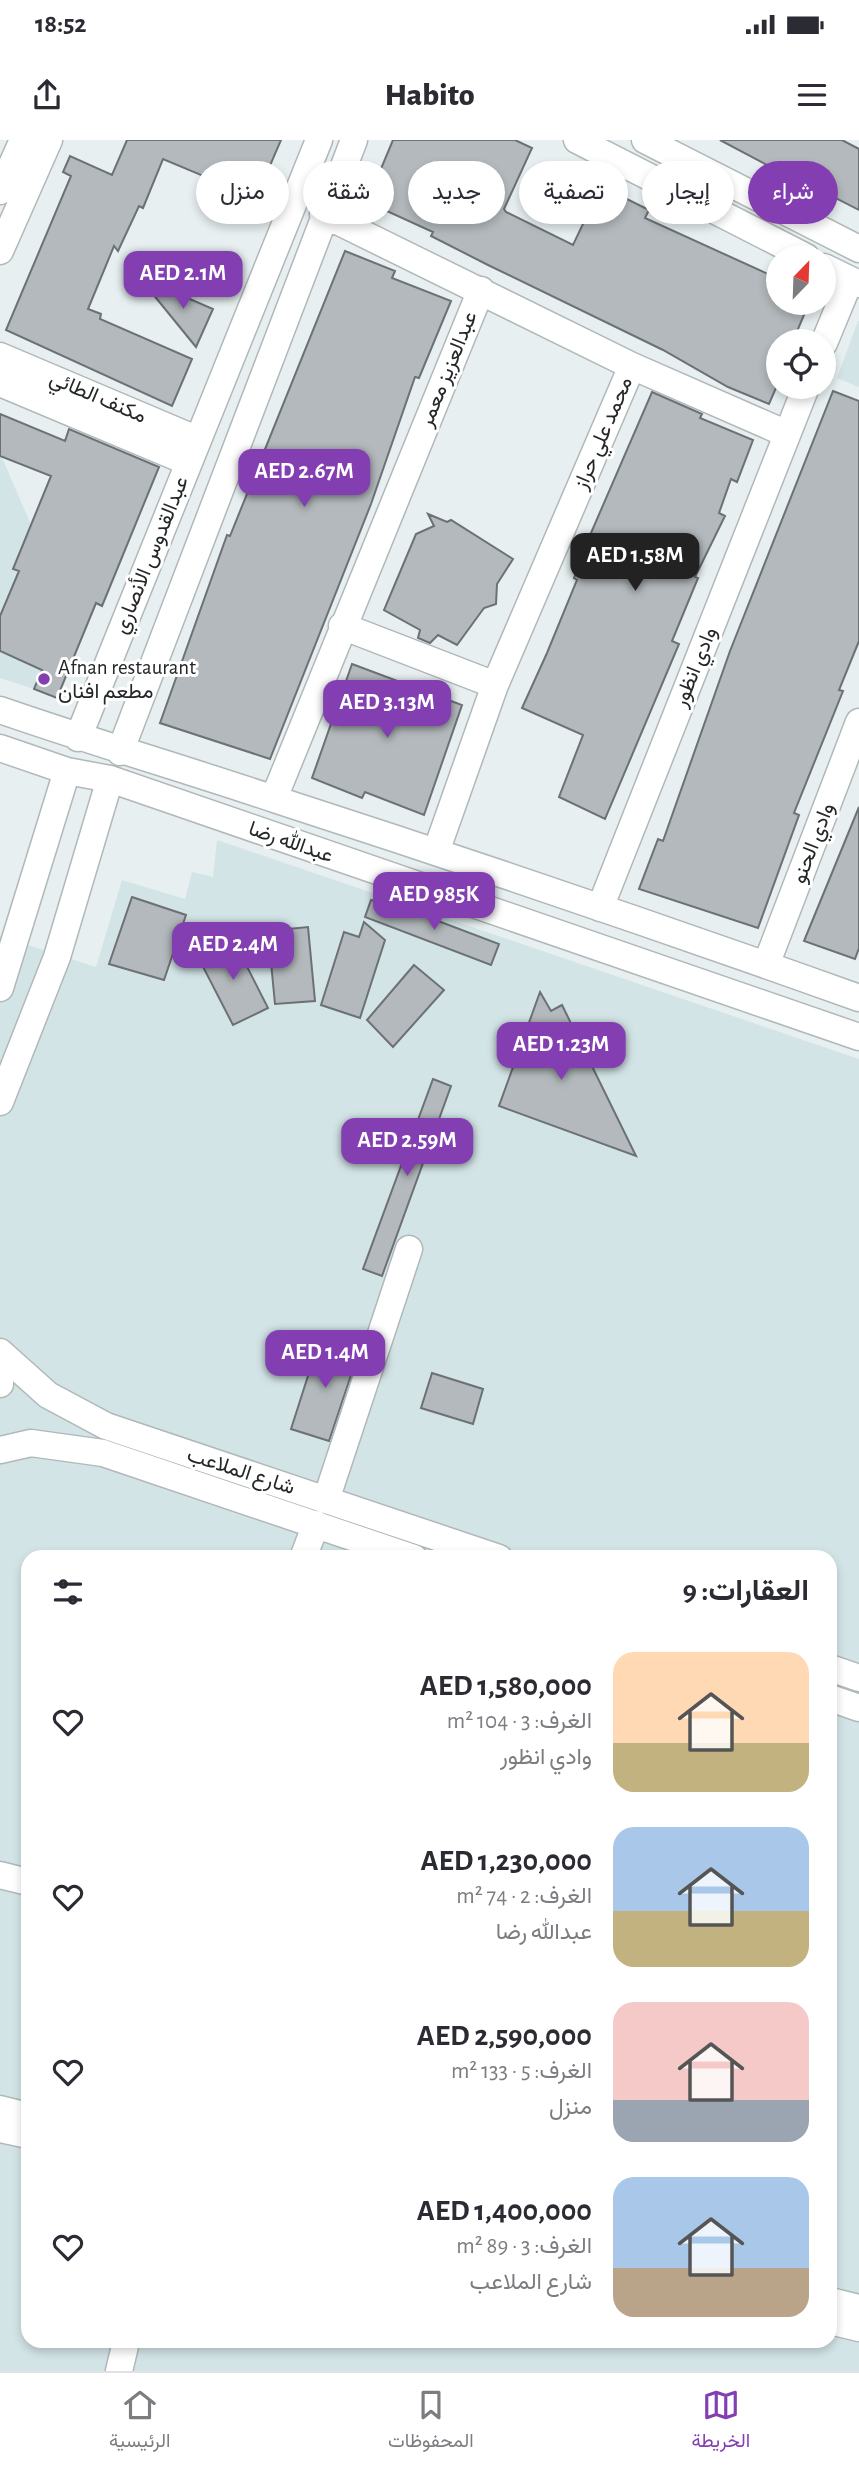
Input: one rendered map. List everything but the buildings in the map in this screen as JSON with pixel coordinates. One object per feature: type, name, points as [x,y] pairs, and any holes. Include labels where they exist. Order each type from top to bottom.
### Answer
[{"type":"street","points":[[0,191],[23,140]]},
{"type":"street","points":[[0,251],[49,140]]},
{"type":"street","name":"عبدالقدوس الأنصاري","points":[[78,738],[319,140]]},
{"type":"street","name":"عبدالقدوس الأنصاري","points":[[345,161],[354,140]]},
{"type":"street","points":[[577,140],[783,245]]},
{"type":"street","points":[[645,140],[859,249]]},
{"type":"street","name":"عبدالقدوس الأنصاري","points":[[120,752],[319,224]]},
{"type":"street","points":[[344,224],[632,366],[787,434]]},
{"type":"street","points":[[831,329],[855,282],[836,273]]},
{"type":"street","name":"عبدالعزيز معمر","points":[[274,798],[481,290]]},
{"type":"street","name":"مكنف الطائي","points":[[0,356],[192,450]]},
{"type":"street","name":"محمد علي حراز","points":[[436,852],[495,685],[632,366]]},
{"type":"street","name":"مكنف الطائي","points":[[0,383],[192,450]]},
{"type":"street","name":"وادي انظور","points":[[600,908],[801,399]]},
{"type":"street","points":[[342,626],[495,685]]},
{"type":"street","name":"عبدالله رضا","points":[[0,710],[120,752],[274,798],[436,852],[859,998]]},
{"type":"street","name":"وادي الحنو","points":[[766,965],[859,722]]},
{"type":"street","name":"عبدالله رضا","points":[[0,748],[67,771],[110,779],[859,1037]]},
{"type":"street","points":[[0,988],[67,771]]},
{"type":"street","points":[[0,1102],[57,957],[110,779]]},
{"type":"street","points":[[326,1500],[409,1249]]},
{"type":"street","name":"شارع الملاعب","points":[[0,1352],[48,1395],[106,1426],[475,1550]]},
{"type":"street","points":[[0,1374],[0,1384]]},
{"type":"street","name":"شارع الملاعب","points":[[0,1450],[31,1443],[103,1452],[391,1550]]},
{"type":"street","points":[[306,1550],[316,1524]]},
{"type":"street","points":[[837,1670],[859,1678]]},
{"type":"street","points":[[837,1700],[859,1708]]},
{"type":"street","points":[[0,1875],[21,1880]]},
{"type":"street","points":[[0,2109],[21,2114]]},
{"type":"street","points":[[0,2129],[21,2134]]},
{"type":"street","points":[[837,2303],[859,2308]]},
{"type":"street","points":[[837,2323],[859,2328]]},
{"type":"street","points":[[120,2371],[125,2348]]},
{"type":"shaded area","points":[[859,321],[859,387],[837,378]]},
{"type":"shaded area","points":[[0,453],[67,608],[34,689],[0,678]]},
{"type":"shaded area","points":[[217,840],[859,1059],[859,2371],[0,2371],[0,936],[96,967],[122,880],[185,899],[192,872],[213,877]]},
{"type":"place","name":"Afnan restaurant مطعم افنان","points":[[44,679]]}]
